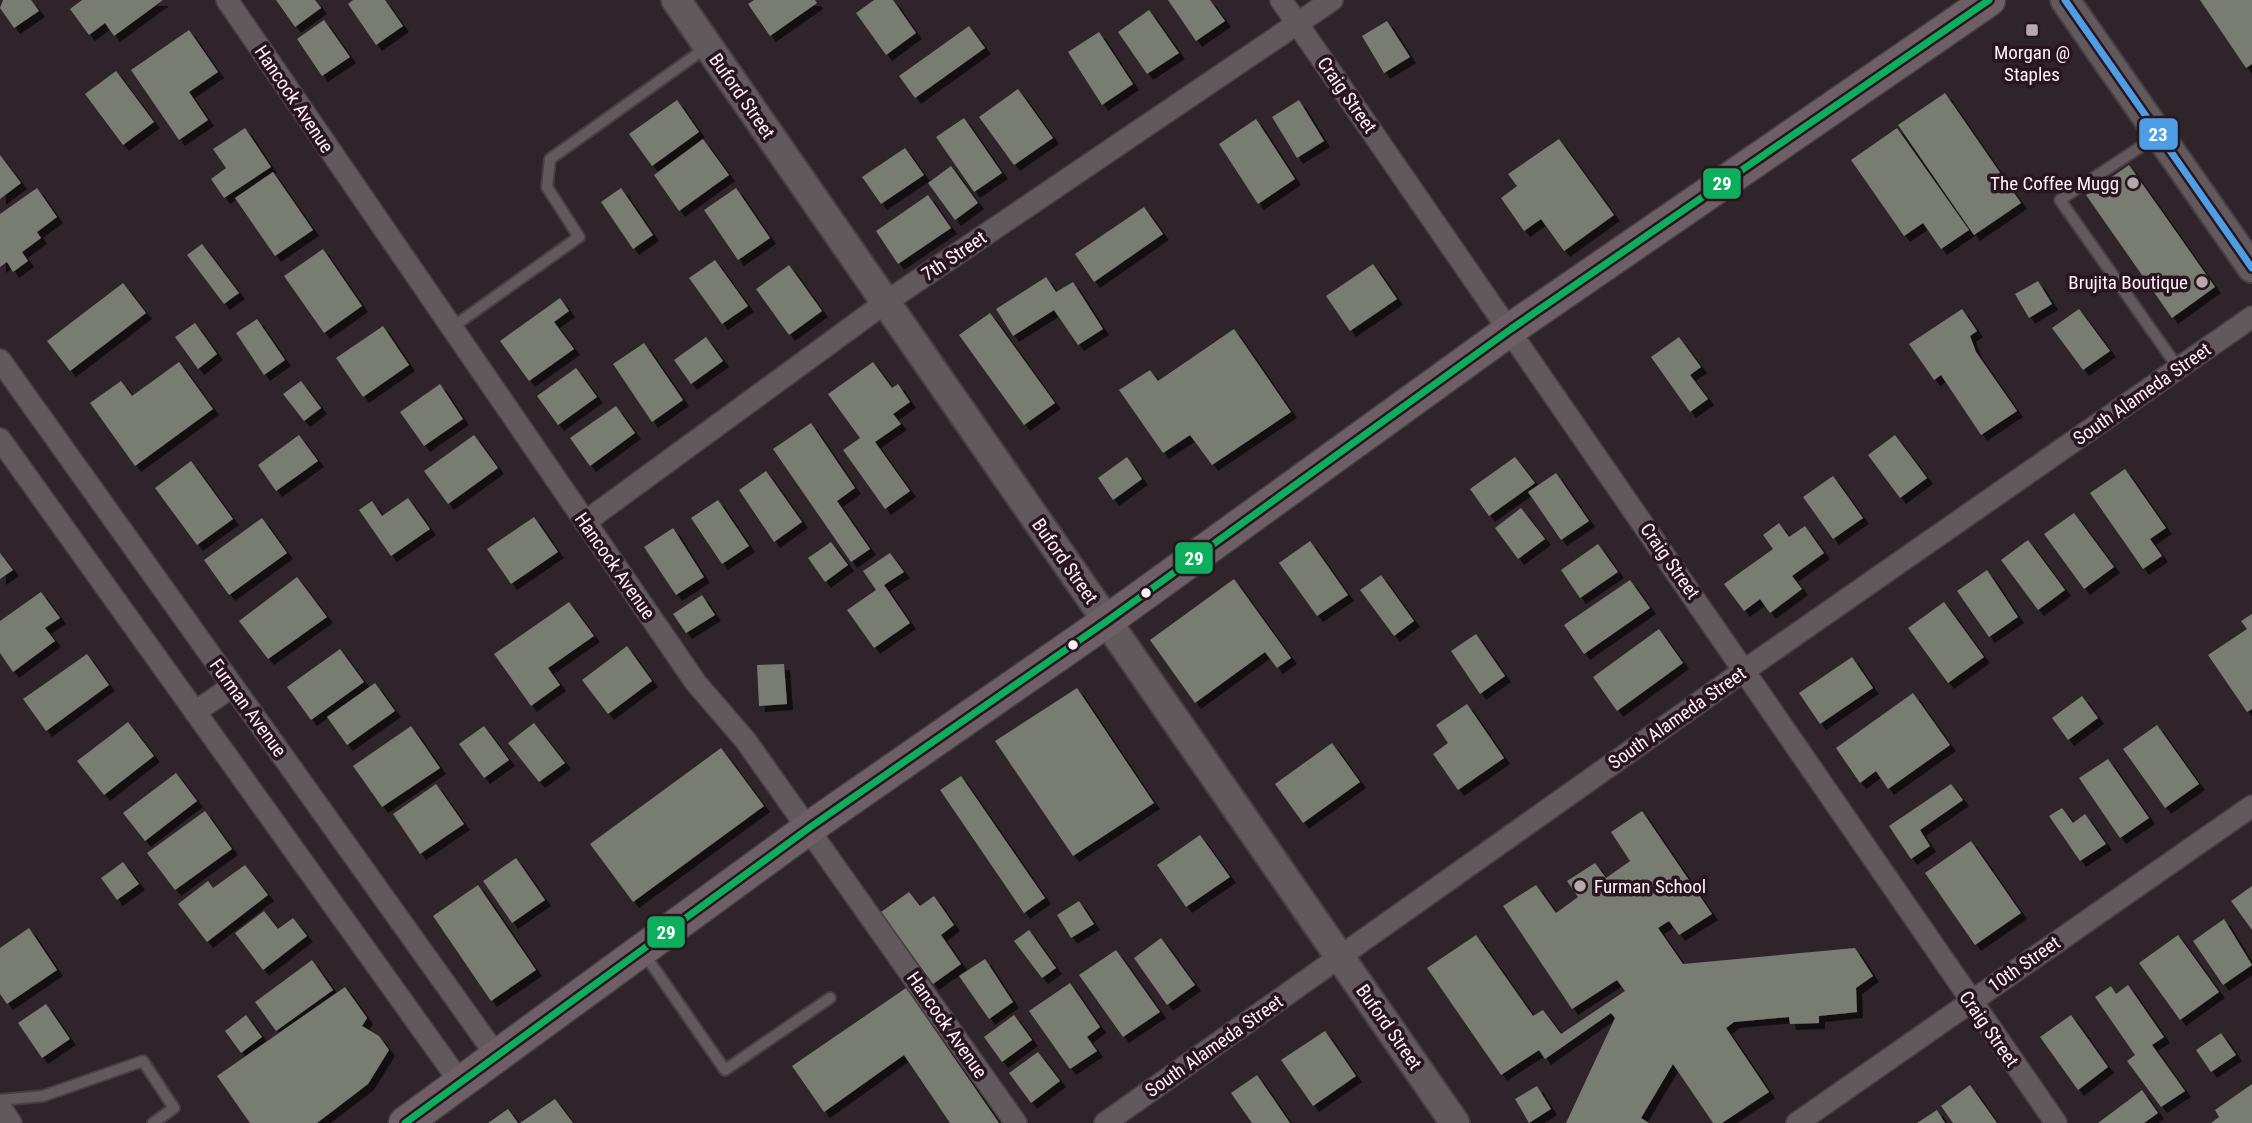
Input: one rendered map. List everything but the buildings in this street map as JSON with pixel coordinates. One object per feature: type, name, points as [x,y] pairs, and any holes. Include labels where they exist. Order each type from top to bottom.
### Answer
[{"type":"main road","points":[[405,1123],[809,828],[1107,621],[1511,329],[1989,0]]},
{"type":"street","name":"Hancock Avenue","points":[[227,0],[696,683],[746,741],[1016,1123]]},
{"type":"street","name":"Buford Street","points":[[676,0],[1455,1123]]},
{"type":"street","name":"Craig Street","points":[[1281,0],[1511,329],[1969,1001],[2056,1123]]},
{"type":"street","name":"7th Street","points":[[584,522],[886,302],[1332,0]]},
{"type":"street","points":[[2065,0],[2252,268]]},
{"type":"street","name":"South Alameda Street","points":[[1105,1123],[1745,670],[2252,317]]},
{"type":"street","name":"Furman Avenue","points":[[0,360],[496,1055]]},
{"type":"street","points":[[0,439],[460,1082]]},
{"type":"street","points":[[195,712],[233,686]]},
{"type":"street","name":"10th Street","points":[[1797,1123],[2252,806]]},
{"type":"street","points":[[0,1107],[11,1123]]},
{"type":"lane","points":[[451,328],[579,237],[547,187],[550,159],[708,46]]},
{"type":"lane","points":[[2159,135],[2060,200],[2179,369]]},
{"type":"lane","points":[[641,950],[725,1070],[830,999]]},
{"type":"lane","points":[[0,1100],[43,1096],[143,1062],[174,1108],[153,1123]]},
{"type":"transit line","name":"29","points":[[405,1123],[809,828],[1107,621],[1511,329],[1989,0]]},
{"type":"transit line","name":"23","points":[[2065,0],[2252,268]]},
{"type":"place","name":"Morgan @ Staples","points":[[2032,30]]},
{"type":"place","name":"The Coffee Mugg","points":[[2133,183]]},
{"type":"place","name":"Brujita Boutique","points":[[2202,282]]},
{"type":"place","name":"Furman School","points":[[1580,886]]}]
